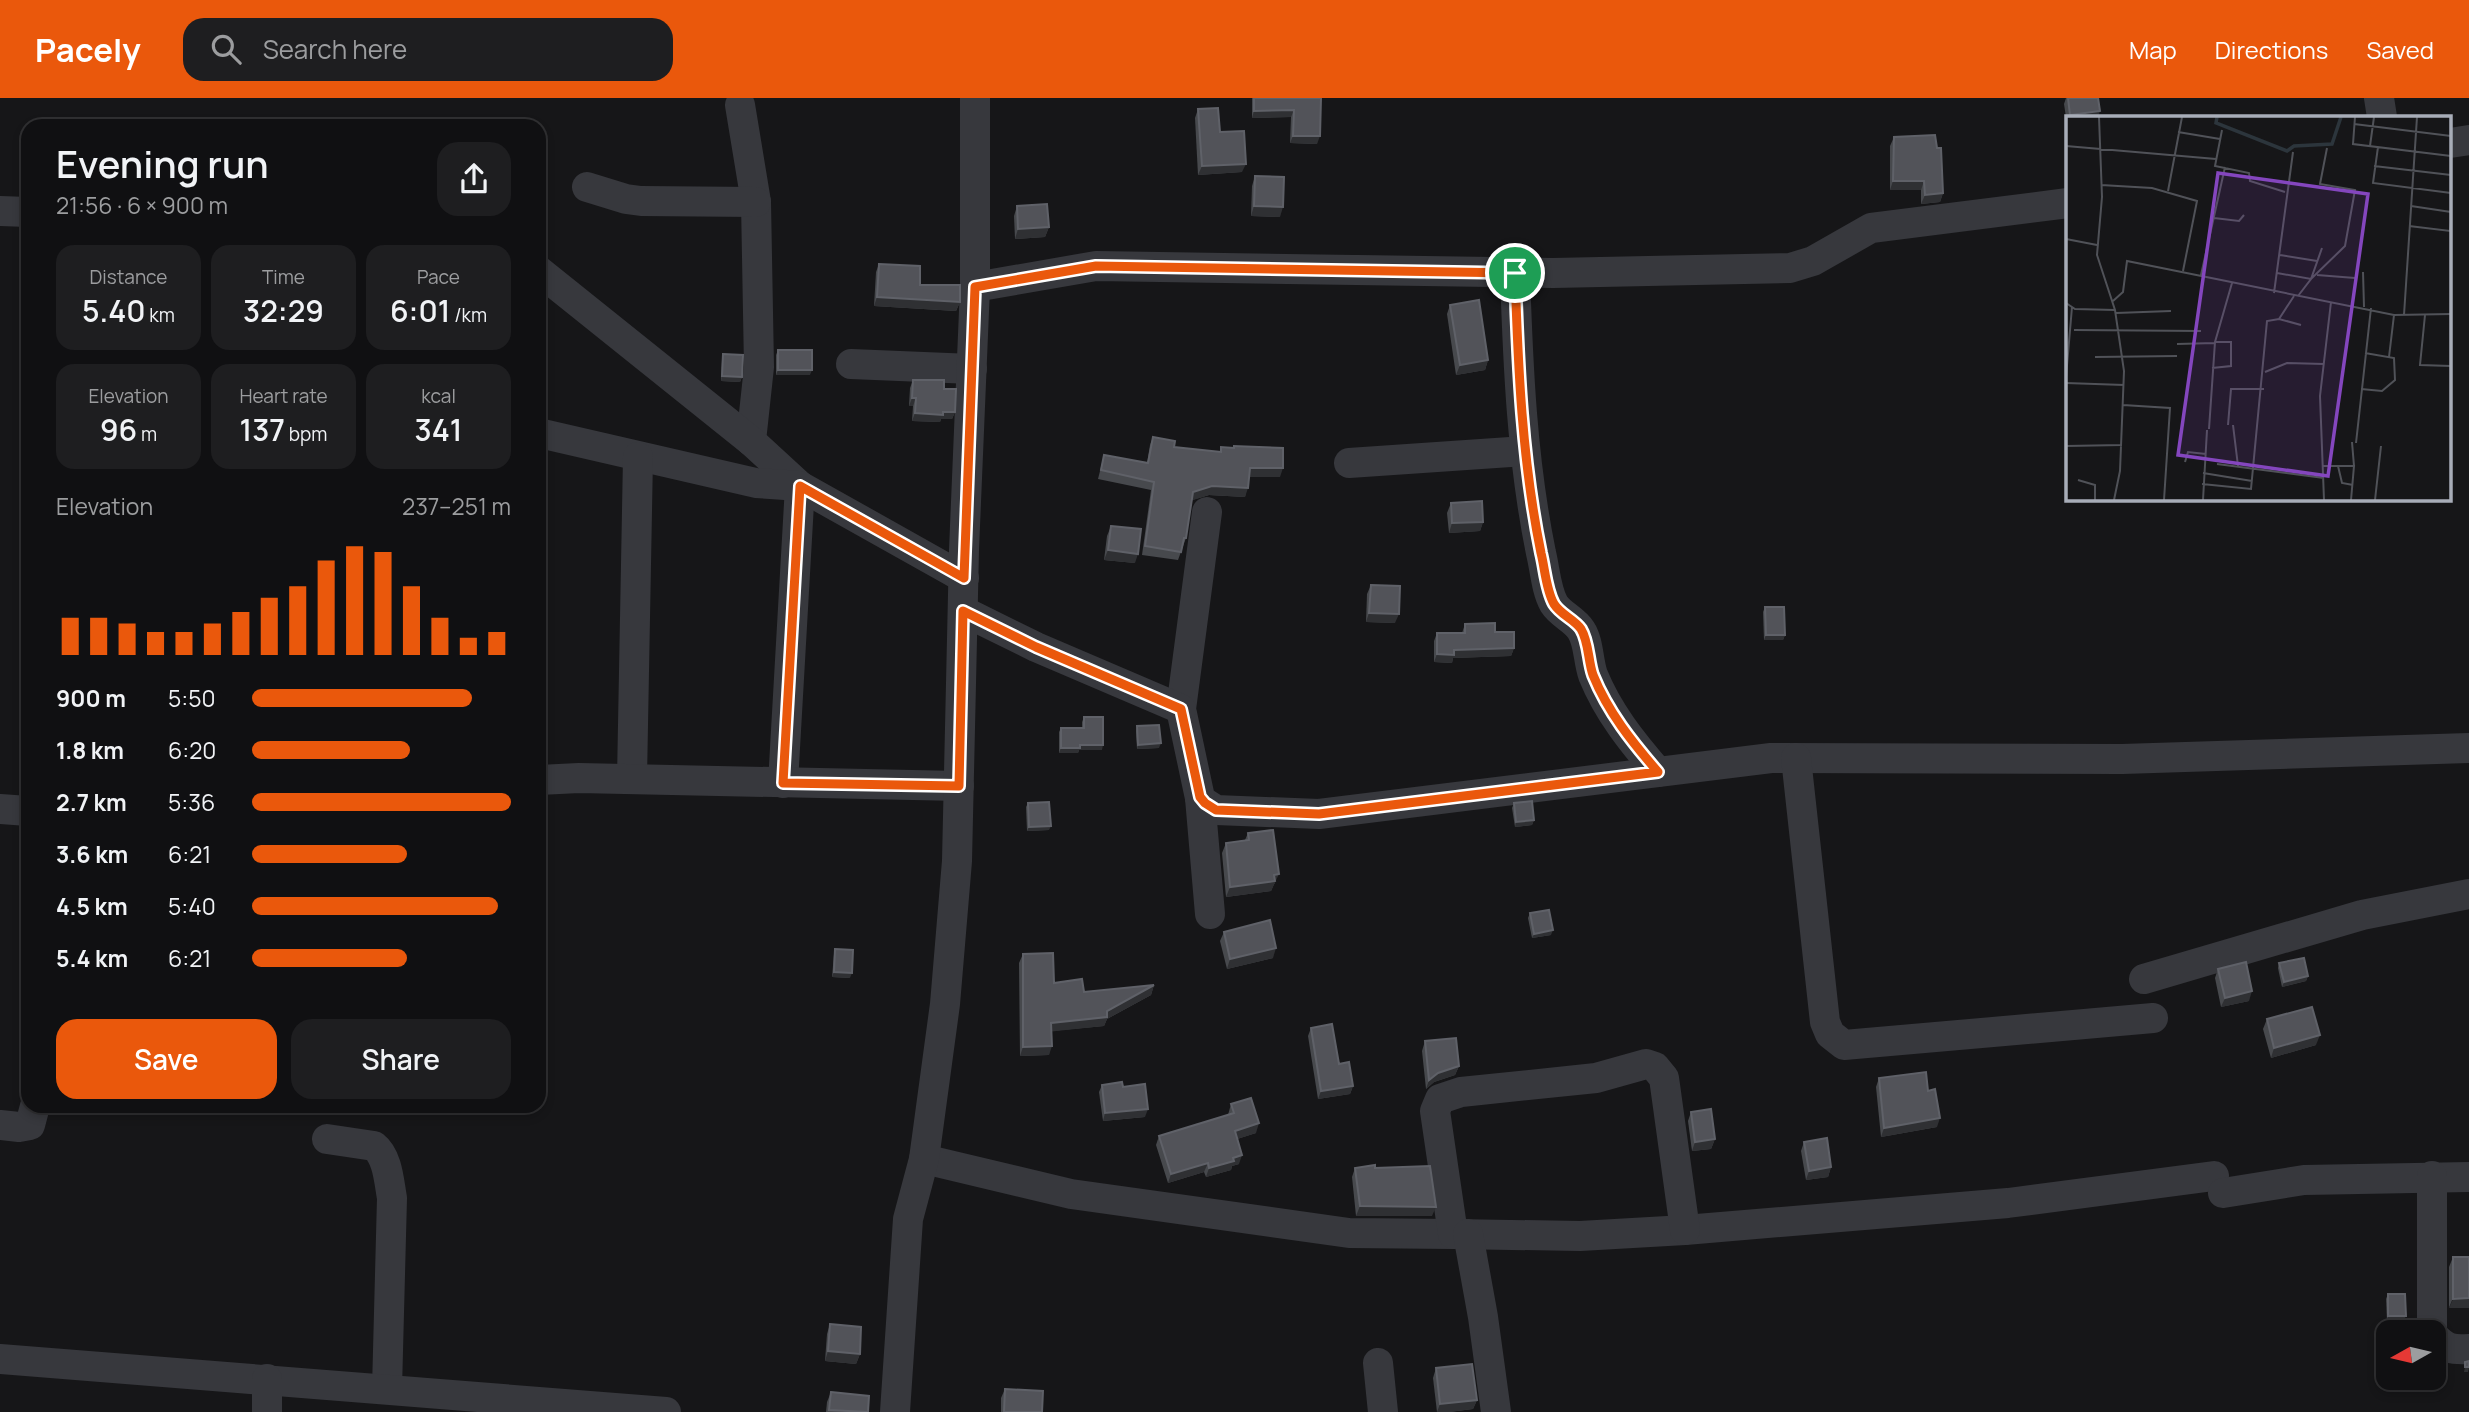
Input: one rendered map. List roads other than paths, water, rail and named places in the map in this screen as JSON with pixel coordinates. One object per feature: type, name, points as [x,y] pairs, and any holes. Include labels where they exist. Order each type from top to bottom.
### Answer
[{"type":"street","points":[[895,1412],[908,1219],[924,1159],[945,1004],[957,861],[975,287],[975,98]]},
{"type":"street","points":[[2379,98],[2382,116]]},
{"type":"street","points":[[740,105],[756,202],[759,367],[751,441]]},
{"type":"street","points":[[587,187],[641,201],[756,202]]},
{"type":"street","points":[[975,287],[1096,266],[1515,273],[1790,268],[1813,261],[1871,228],[2066,203]]},
{"type":"street","points":[[0,211],[21,212]]},
{"type":"street","points":[[1515,273],[1518,374],[1525,451],[1535,522],[1553,602],[1561,613],[1581,630],[1600,691],[1631,741],[1658,772]]},
{"type":"street","points":[[546,277],[751,441],[800,486],[964,578]]},
{"type":"street","points":[[851,364],[972,369]]},
{"type":"street","points":[[546,435],[756,483],[800,486]]},
{"type":"street","points":[[1349,463],[1525,451]]},
{"type":"street","points":[[632,779],[638,457]]},
{"type":"street","points":[[783,783],[800,486]]},
{"type":"street","points":[[1207,512],[1181,709],[1200,797],[1210,914]]},
{"type":"street","points":[[963,611],[1036,647],[1181,709]]},
{"type":"street","points":[[1200,797],[1216,810],[1319,814],[1771,758],[2122,759],[2469,747]]},
{"type":"street","points":[[1797,758],[1825,1022],[1836,1040],[1844,1045],[2152,1018]]},
{"type":"street","points":[[546,780],[632,779],[959,786]]},
{"type":"street","points":[[0,809],[21,810]]},
{"type":"street","points":[[2144,979],[2362,915],[2469,894]]},
{"type":"street","points":[[1496,1412],[1483,1317],[1448,1187],[1435,1124],[1436,1104],[1440,1099],[1461,1092],[1596,1077],[1646,1064],[1655,1067],[1664,1078],[1685,1230]]},
{"type":"street","points":[[0,1125],[30,1125],[33,1113]]},
{"type":"street","points":[[327,1139],[374,1146],[379,1150],[388,1176],[392,1198],[387,1389]]},
{"type":"street","points":[[924,1159],[1071,1194],[1349,1233],[1580,1236],[1685,1230],[2218,1185],[2304,1180],[2469,1177]]},
{"type":"street","points":[[2432,1176],[2433,1320]]},
{"type":"street","points":[[2446,1347],[2451,1350],[2469,1349]]},
{"type":"street","points":[[0,1359],[666,1412]]},
{"type":"street","points":[[1378,1363],[1383,1412]]},
{"type":"street","points":[[267,1379],[267,1412]]}]
